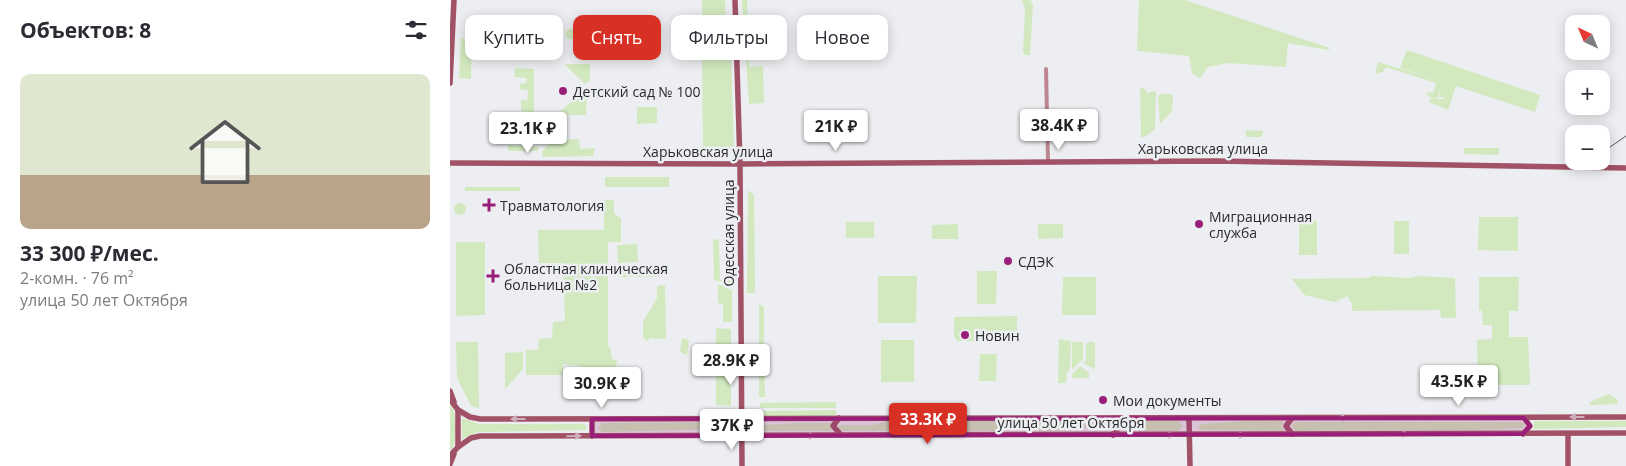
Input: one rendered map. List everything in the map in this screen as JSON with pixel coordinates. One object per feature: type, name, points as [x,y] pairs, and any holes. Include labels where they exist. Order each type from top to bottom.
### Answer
[{"type":"main road","points":[[450,83],[454,0]]},
{"type":"main road","name":"Одесская улица","points":[[735,0],[740,164],[742,466]]},
{"type":"main road","name":"Харьковская улица","points":[[450,163],[740,164],[1277,161],[1626,168]]},
{"type":"main road","points":[[450,391],[457,407],[454,452],[450,464]]},
{"type":"main road","name":"улица 50 лет Октября","points":[[450,400],[470,417],[480,419],[1626,417]]},
{"type":"main road","points":[[840,418],[833,426],[841,435]]},
{"type":"main road","points":[[1113,435],[1120,426],[1114,418]]},
{"type":"main road","points":[[1189,418],[1190,466]]},
{"type":"main road","points":[[1292,418],[1286,426],[1292,434]]},
{"type":"main road","points":[[1523,434],[1530,426],[1524,418]]},
{"type":"main road","points":[[592,419],[592,436]]},
{"type":"main road","name":"улица 50 лет Октября","points":[[454,452],[476,437],[1626,433]]},
{"type":"main road","points":[[1568,434],[1568,466]]},
{"type":"street","points":[[1046,69],[1048,161]]},
{"type":"highlighted area","points":[[1524,418],[1530,426],[1523,434],[592,436],[592,419]]},
{"type":"green space","points":[[702,0],[725,0],[726,15],[702,15]]},
{"type":"green space","points":[[742,0],[747,0],[747,15],[743,15]]},
{"type":"green space","points":[[1022,0],[1030,0],[1033,5],[1030,55],[1025,55],[1023,52],[1025,9]]},
{"type":"green space","points":[[1139,0],[1185,0],[1330,48],[1328,50],[1288,43],[1286,67],[1228,63],[1208,67],[1200,78],[1192,73],[1189,56],[1137,51]]},
{"type":"green space","points":[[571,28],[573,29],[573,39],[571,40],[565,34]]},
{"type":"green space","points":[[461,38],[465,38],[465,60],[471,60],[471,79],[459,78]]},
{"type":"green space","points":[[1407,50],[1540,95],[1535,112],[1400,68]]},
{"type":"green space","points":[[702,60],[731,60],[734,150],[703,150]]},
{"type":"green space","points":[[746,60],[749,60],[749,67],[763,66],[764,103],[749,104]]},
{"type":"green space","points":[[1378,62],[1456,86],[1448,110],[1429,102],[1430,99],[1433,99],[1426,94],[1428,92],[1433,93],[1436,83],[1386,67],[1383,72],[1375,74]],"holes":[[[1441,86],[1439,98],[1443,96],[1444,99],[1433,99],[1438,98]]]},
{"type":"green space","points":[[564,64],[590,64],[590,80],[585,84]]},
{"type":"green space","points":[[515,68],[534,69],[534,113],[521,111],[521,100],[527,100],[527,106],[528,90],[520,89],[520,84],[526,83],[527,78],[514,77]]},
{"type":"green space","points":[[587,87],[586,115],[557,115]]},
{"type":"green space","points":[[1140,88],[1144,88],[1147,93],[1156,91],[1155,129],[1145,137],[1141,137]]},
{"type":"green space","points":[[1161,94],[1171,94],[1173,96],[1172,111],[1160,124],[1158,96]]},
{"type":"green space","points":[[637,107],[657,107],[657,123],[637,124]]},
{"type":"green space","points":[[495,116],[504,116],[504,131],[495,131]]},
{"type":"green space","points":[[1246,130],[1263,131],[1263,134],[1260,137],[1246,137]]},
{"type":"green space","points":[[579,139],[580,149],[595,148],[593,156],[542,157],[543,150],[554,140]]},
{"type":"green space","points":[[508,145],[538,147],[538,151],[508,151]]},
{"type":"green space","points":[[1464,148],[1499,148],[1499,155],[1464,154]]},
{"type":"green space","points":[[605,177],[669,177],[669,187],[605,187]]},
{"type":"green space","points":[[465,187],[520,187],[520,191],[465,191]]},
{"type":"green space","points":[[748,190],[754,195],[755,293],[747,293]]},
{"type":"green space","points":[[604,200],[614,200],[614,214],[621,218],[621,242],[608,242],[608,346],[611,350],[612,359],[617,360],[616,366],[609,373],[581,373],[580,366],[563,364],[563,375],[526,375],[526,350],[538,350],[539,339],[552,338],[553,322],[565,321],[563,263],[539,263],[538,230],[604,230]]},
{"type":"green space","points":[[458,203],[462,203],[466,209],[462,215],[458,215],[454,211],[454,207]]},
{"type":"green space","points":[[1479,217],[1518,217],[1518,251],[1478,250]]},
{"type":"green space","points":[[1299,221],[1317,221],[1317,255],[1299,255]]},
{"type":"green space","points":[[1394,221],[1409,221],[1409,254],[1394,254]]},
{"type":"green space","points":[[846,222],[874,222],[874,238],[846,238]]},
{"type":"green space","points":[[958,224],[958,239],[932,239],[932,225]]},
{"type":"green space","points":[[1038,224],[1063,224],[1063,238],[1038,239]]},
{"type":"green space","points":[[719,239],[720,280],[728,280],[727,257],[731,257],[731,284],[714,280],[713,240]]},
{"type":"green space","points":[[456,242],[485,242],[485,315],[456,316]]},
{"type":"green space","points":[[637,244],[638,262],[618,263],[617,245]]},
{"type":"green space","points":[[619,269],[661,269],[661,273],[656,277],[619,277]]},
{"type":"green space","points":[[977,271],[997,271],[996,304],[977,304]]},
{"type":"green space","points":[[878,276],[917,276],[916,323],[878,323]]},
{"type":"green space","points":[[1371,276],[1455,278],[1456,318],[1441,318],[1440,310],[1352,311],[1352,304],[1347,296],[1335,302],[1304,295],[1292,279],[1369,278]]},
{"type":"green space","points":[[1063,277],[1096,277],[1096,315],[1062,315]]},
{"type":"green space","points":[[1479,277],[1519,277],[1518,311],[1509,311],[1509,337],[1528,337],[1530,385],[1478,385],[1477,340],[1492,339],[1492,325],[1483,325],[1482,311],[1479,310]]},
{"type":"green space","points":[[665,285],[666,339],[651,338],[646,341],[643,337],[643,322],[657,298],[657,286]]},
{"type":"green space","points":[[718,285],[728,285],[729,290],[732,290],[732,322],[723,322],[723,304],[718,303]]},
{"type":"green space","points":[[759,304],[764,307],[764,344],[759,346]]},
{"type":"green space","points":[[1017,316],[1017,341],[957,341],[954,336],[954,317]]},
{"type":"green space","points":[[716,328],[731,329],[731,406],[716,405]]},
{"type":"green space","points":[[682,338],[689,340],[687,355],[680,352]]},
{"type":"green space","points":[[1059,339],[1071,341],[1070,369],[1067,372],[1066,383],[1058,383]]},
{"type":"green space","points":[[881,340],[914,340],[914,382],[881,382]]},
{"type":"green space","points":[[456,342],[478,342],[479,408],[471,406],[457,378]]},
{"type":"green space","points":[[1072,342],[1083,342],[1083,359],[1072,370]]},
{"type":"green space","points":[[1088,342],[1095,342],[1095,369],[1083,363],[1086,361],[1086,345]]},
{"type":"green space","points":[[523,352],[523,369],[505,389],[505,353]]},
{"type":"green space","points":[[759,352],[764,352],[765,397],[759,397]]},
{"type":"green space","points":[[980,354],[997,354],[996,381],[979,381]]},
{"type":"green space","points":[[1080,366],[1089,373],[1089,378],[1072,378],[1072,374]]},
{"type":"green space","points":[[1608,394],[1617,399],[1618,404],[1590,405],[1590,402]]},
{"type":"green space","points":[[836,402],[836,408],[760,408],[760,403]]},
{"type":"green space","points":[[450,404],[456,421],[456,435],[450,452]]},
{"type":"green space","points":[[836,410],[836,416],[760,416],[760,411]]},
{"type":"green space","points":[[462,418],[479,424],[584,424],[587,427],[585,430],[478,432],[462,439]]},
{"type":"green space","points":[[887,421],[1113,421],[1116,425],[1113,428],[1079,428],[1062,431],[839,431],[837,428],[840,425],[873,425]]},
{"type":"green space","points":[[1123,421],[1178,421],[1183,426],[1178,431],[1123,431]]},
{"type":"green space","points":[[1284,421],[1282,426],[1284,431],[1201,430],[1198,427],[1201,424]]},
{"type":"green space","points":[[1534,421],[1626,421],[1626,427],[1534,429]]},
{"type":"green space","points":[[734,422],[736,426],[733,429],[602,432],[598,428],[602,423]]},
{"type":"green space","points":[[1295,422],[1522,422],[1525,425],[1522,428],[1472,430],[1295,431],[1291,426]]},
{"type":"green space","points":[[831,423],[832,431],[756,431],[753,428],[756,425]]},
{"type":"railway","points":[[1610,147],[1626,136]]},
{"type":"place","name":"Детский сад № 100","points":[[563,91]]},
{"type":"place","name":"Травматология","points":[[489,205]]},
{"type":"place","name":"Миграционная служба","points":[[1199,224]]},
{"type":"place","name":"СДЭК","points":[[1008,261]]},
{"type":"place","name":"Областная клиническая больница №2","points":[[493,276]]},
{"type":"place","name":"Новин","points":[[965,335]]},
{"type":"place","name":"Мои документы","points":[[1103,400]]}]
